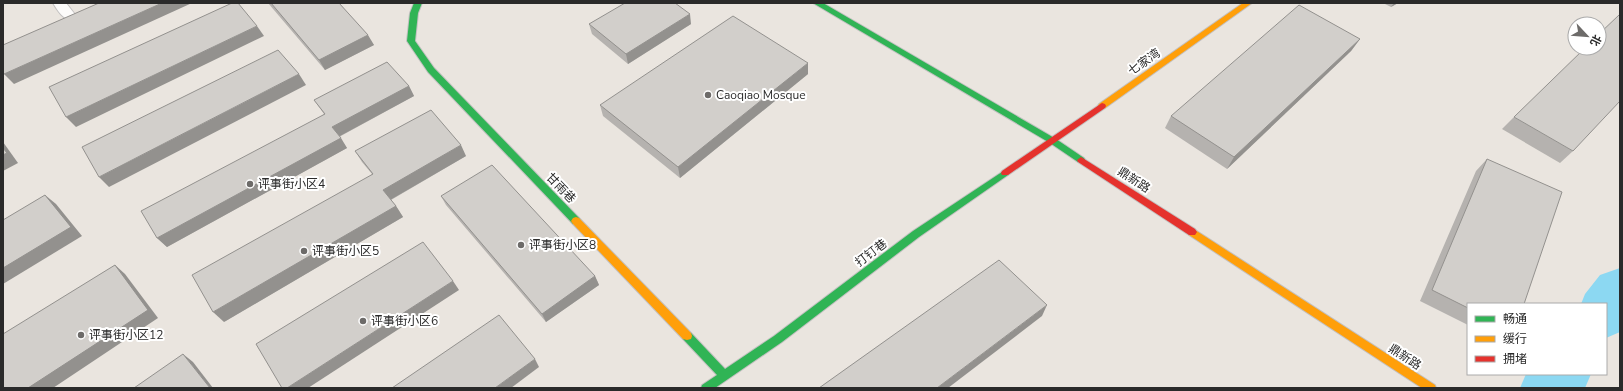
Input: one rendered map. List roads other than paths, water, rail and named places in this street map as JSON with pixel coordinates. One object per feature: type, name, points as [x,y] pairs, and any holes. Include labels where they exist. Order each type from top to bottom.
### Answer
[{"type":"street","name":"甘雨巷","points":[[418,3],[414,13],[411,41],[431,70],[724,375]]},
{"type":"street","name":"鼎新路","points":[[817,3],[1053,141],[1431,388]]},
{"type":"street","name":"七家湾","points":[[1053,141],[1248,3]]},
{"type":"street","name":"打钉巷","points":[[706,388],[778,338],[916,234],[1053,141]]},
{"type":"lane","points":[[59,3],[71,16]]},
{"type":"waterway","points":[[1607,311],[1620,293]]},
{"type":"waterway","points":[[1551,388],[1560,375]]},
{"type":"place","name":"Caoqiao Mosque","points":[[708,95]]},
{"type":"place","name":"评事街小区4","points":[[250,184]]},
{"type":"place","name":"评事街小区8","points":[[521,245]]},
{"type":"place","name":"评事街小区5","points":[[304,251]]},
{"type":"place","name":"评事街小区6","points":[[363,321]]},
{"type":"place","name":"评事街小区12","points":[[81,335]]}]
